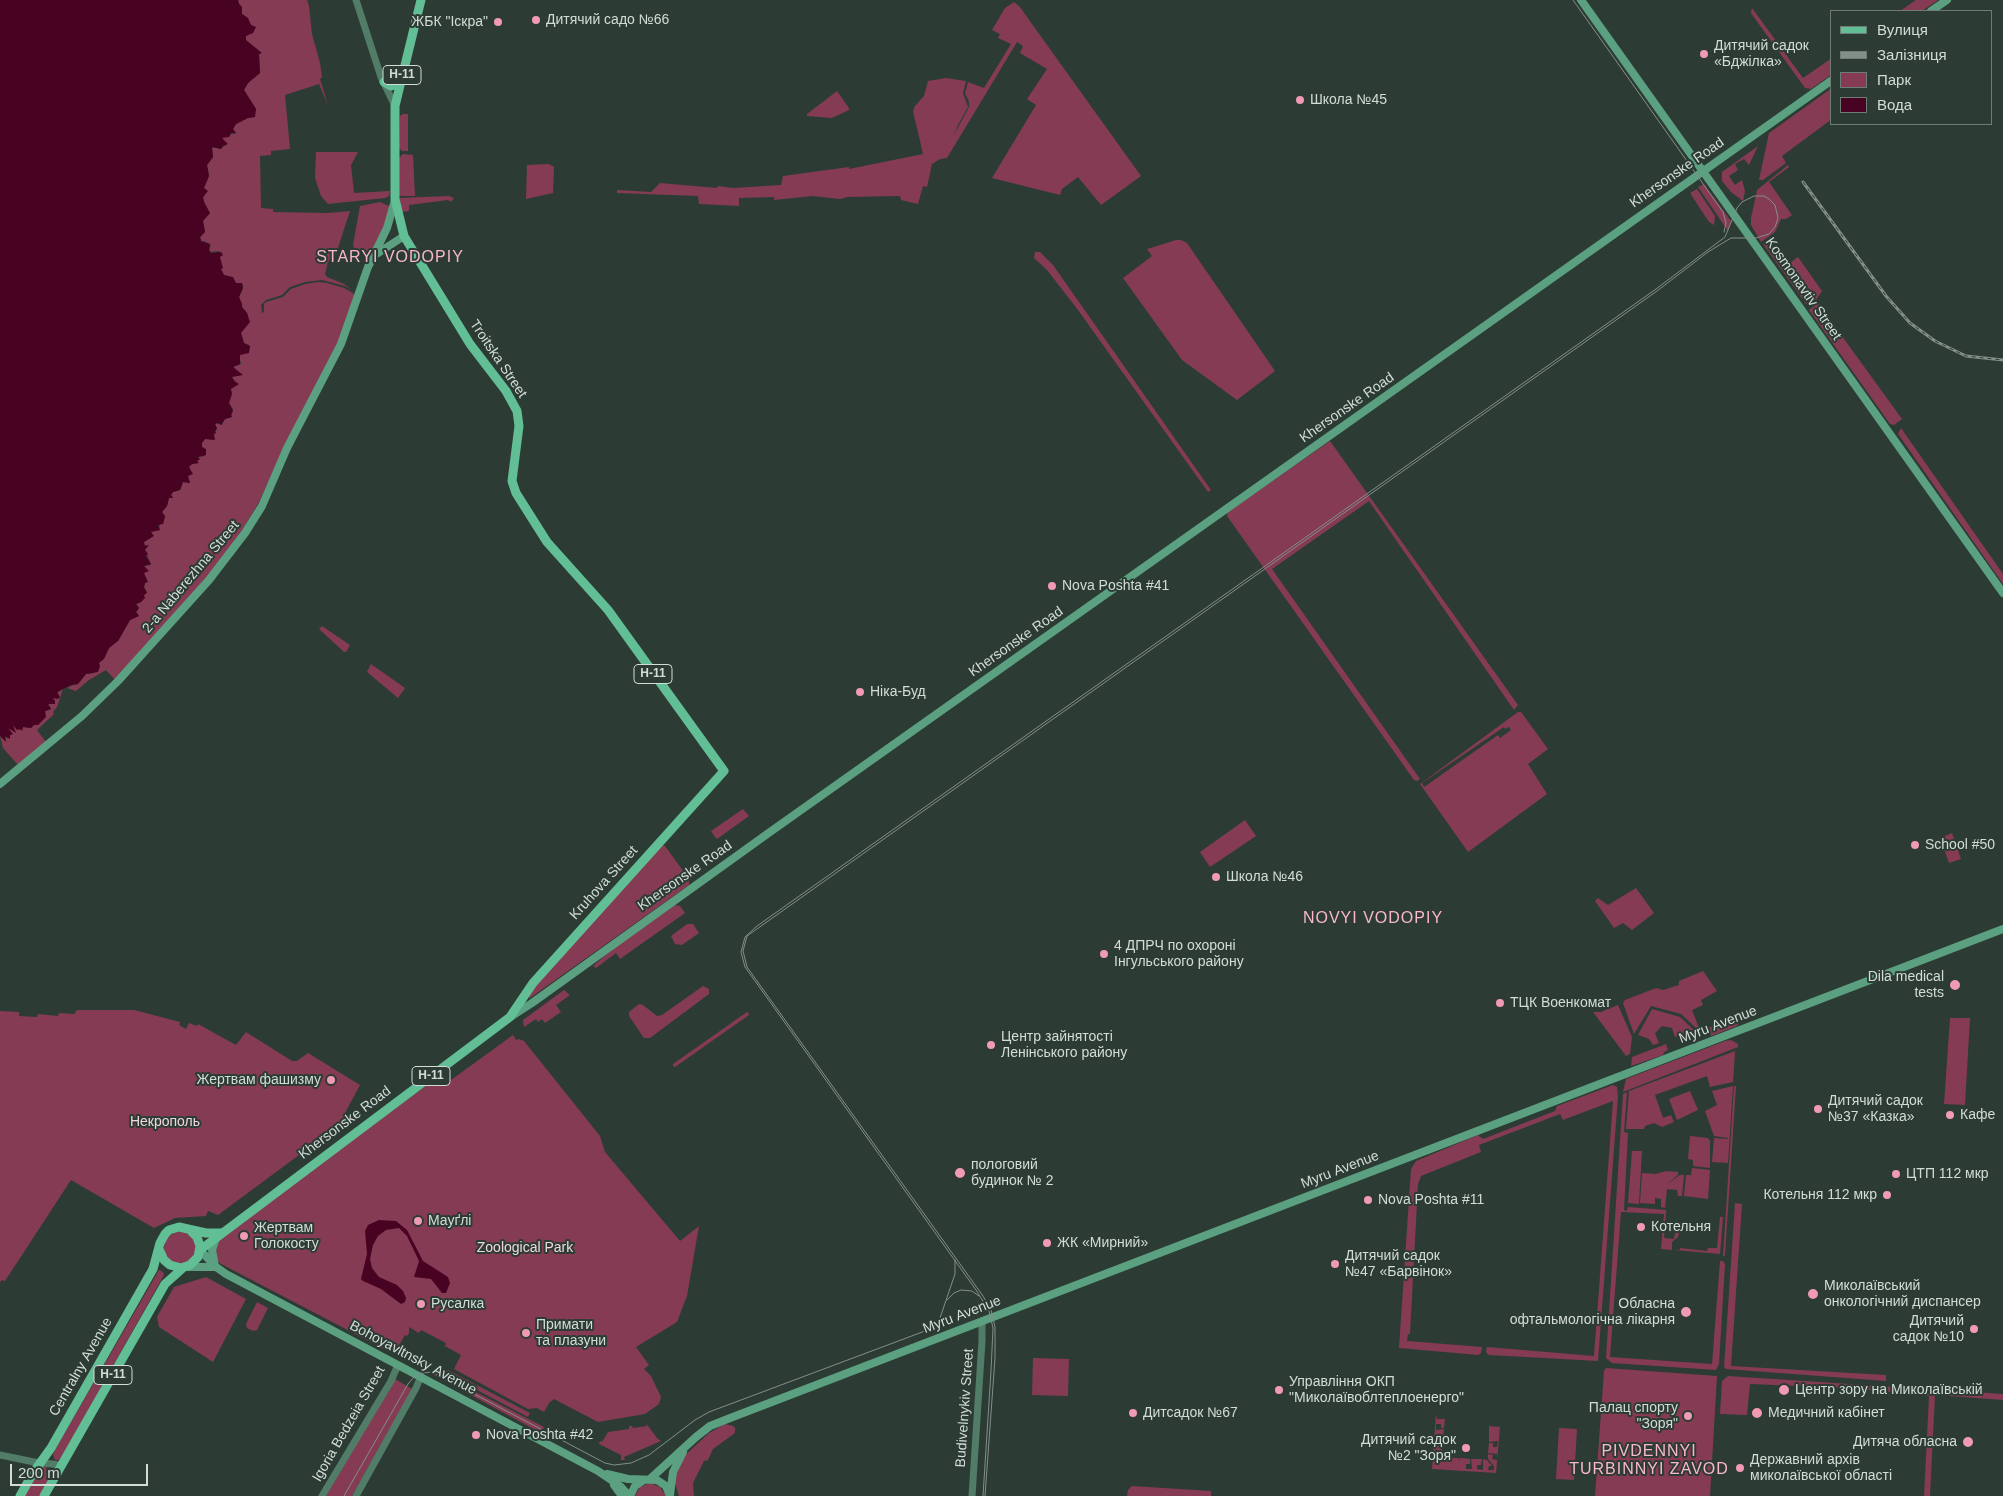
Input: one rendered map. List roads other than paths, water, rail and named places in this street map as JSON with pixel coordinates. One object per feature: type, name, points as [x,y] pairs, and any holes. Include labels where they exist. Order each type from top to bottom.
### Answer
[{"type":"main road","name":"Troitska Street","points":[[421,0],[395,106],[396,199],[404,236],[470,344],[506,391],[517,411],[519,426],[512,481],[516,492],[547,542],[608,610],[724,771]]},
{"type":"main road","name":"Kosmonavtiv Street","points":[[1581,0],[2003,594]]},
{"type":"main road","points":[[1931,10],[1946,0]]},
{"type":"main road","name":"Khersonske Road","points":[[219,1235],[510,1017],[1830,81]]},
{"type":"main road","points":[[384,82],[391,86],[401,82]]},
{"type":"main road","name":"2-a Naberezhna Street","points":[[0,784],[82,716],[118,681],[206,583],[245,533],[262,506],[286,448],[341,344],[372,258],[387,228],[396,199]]},
{"type":"main road","points":[[372,258],[388,245],[404,236]]},
{"type":"main road","name":"Kruhova Street","points":[[510,1017],[533,983],[724,771]]},
{"type":"main road","name":"Myru Avenue","points":[[630,1496],[635,1486],[647,1479],[710,1426],[2003,929]]},
{"type":"main road","name":"Н-11","points":[[159,1249],[162,1238],[169,1230],[179,1227],[219,1235]]},
{"type":"main road","points":[[190,1230],[197,1236],[200,1250]]},
{"type":"main road","points":[[216,1268],[212,1250],[219,1235]]},
{"type":"main road","name":"Н-11","points":[[44,1496],[165,1284],[196,1260],[200,1250],[219,1235]]},
{"type":"main road","points":[[159,1249],[161,1257],[166,1263],[173,1267],[185,1267]]},
{"type":"main road","name":"Centralny Avenue","points":[[20,1496],[33,1473],[42,1462],[153,1269],[159,1249]]},
{"type":"main road","name":"Bohoyavltnsky Avenue","points":[[200,1250],[216,1268],[601,1473],[620,1486],[630,1496]]},
{"type":"main road","name":"Bohoyavltnsky Avenue","points":[[185,1267],[216,1268]]},
{"type":"main road","name":"Myru Avenue","points":[[670,1496],[675,1465],[690,1442]]},
{"type":"main road","points":[[601,1473],[614,1484],[622,1496]]},
{"type":"main road","name":"Bohoyavltnsky Avenue","points":[[601,1473],[663,1483],[670,1496]]},
{"type":"main road","points":[[672,1486],[676,1496]]},
{"type":"street","points":[[356,0],[384,82],[395,106]]},
{"type":"street","name":"Budivelnykiv Street","points":[[972,1496],[982,1321]]},
{"type":"street","name":"Igoria Bedzeia Street","points":[[322,1496],[391,1381],[398,1365]]},
{"type":"street","points":[[356,1496],[421,1376]]},
{"type":"street","points":[[0,1455],[61,1465]]},
{"type":"water","points":[[0,0],[238,0],[242,7],[242,14],[248,18],[251,25],[256,27],[253,33],[246,36],[246,40],[262,53],[259,54],[260,73],[248,83],[244,90],[256,109],[255,117],[236,124],[233,129],[236,133],[231,133],[229,137],[222,138],[228,144],[221,149],[212,147],[213,157],[207,165],[209,176],[204,188],[208,191],[203,197],[210,213],[203,221],[205,232],[200,237],[201,241],[210,244],[209,250],[211,253],[221,252],[223,255],[220,257],[223,268],[221,269],[224,275],[233,277],[236,283],[242,283],[243,288],[239,297],[250,322],[241,333],[244,343],[250,346],[249,353],[240,355],[240,364],[233,367],[243,375],[232,377],[239,384],[231,389],[232,394],[229,403],[233,411],[232,417],[225,419],[221,425],[215,424],[217,428],[214,434],[215,440],[205,439],[202,443],[202,447],[206,449],[206,455],[198,457],[200,459],[197,461],[199,463],[192,464],[189,467],[193,474],[188,476],[190,483],[183,482],[180,490],[173,492],[171,495],[173,498],[169,498],[167,506],[162,512],[165,516],[163,524],[158,525],[160,530],[151,532],[154,536],[144,542],[145,546],[149,545],[145,550],[151,564],[144,566],[149,571],[144,573],[148,582],[145,583],[144,587],[147,593],[141,602],[136,604],[139,608],[136,612],[139,616],[130,620],[118,641],[109,648],[104,659],[99,663],[98,672],[86,674],[78,684],[71,685],[57,692],[60,697],[58,699],[53,698],[55,704],[48,704],[51,709],[45,711],[46,717],[38,725],[34,725],[31,728],[23,727],[22,731],[20,729],[17,730],[13,725],[16,733],[8,728],[13,734],[10,735],[10,739],[5,736],[6,742],[0,736]]},
{"type":"water","points":[[379,1220],[396,1221],[407,1230],[423,1261],[448,1277],[450,1283],[446,1293],[442,1293],[431,1279],[414,1277],[419,1261],[407,1236],[399,1228],[386,1230],[378,1236],[373,1245],[370,1259],[372,1268],[379,1277],[397,1285],[403,1291],[406,1298],[405,1302],[401,1304],[381,1289],[361,1279],[367,1254],[365,1231],[368,1225]]},
{"type":"tram line","points":[[1573,0],[1723,212],[1726,223],[1724,232]]},
{"type":"tram line","points":[[983,1496],[993,1328],[989,1311],[976,1290],[745,967],[741,952],[745,937],[757,926],[1656,289],[1725,237],[1737,208],[1742,202],[1754,196],[1764,196],[1769,199],[1775,205],[1778,218],[1775,227],[1769,234],[1756,238],[1731,238],[1708,252],[1657,291],[747,936],[743,951],[747,967],[983,1296],[991,1310],[995,1327],[995,1358],[985,1496]]},
{"type":"tram line","points":[[344,1496],[408,1384],[414,1377],[422,1373],[432,1372],[605,1463],[614,1465],[631,1463],[649,1455],[695,1420],[709,1412],[933,1328],[940,1318],[955,1274],[955,1260]]},
{"type":"tram line","points":[[947,1300],[954,1293],[961,1290],[972,1291],[979,1296]]},
{"type":"railway","points":[[1803,182],[1886,296],[1910,323],[1935,341],[1966,356],[2003,360]]},
{"type":"place","name":"Дитячий садо №66","points":[[536,20]]},
{"type":"place","name":"ЖБК \"Іскра\"","points":[[498,22]]},
{"type":"place","name":"Дитячий садок «Бджілка»","points":[[1704,54]]},
{"type":"place","name":"Школа №45","points":[[1300,100]]},
{"type":"place","name":"Nova Poshta #41","points":[[1052,586]]},
{"type":"place","name":"Ніка-Буд","points":[[860,692]]},
{"type":"place","name":"School #50","points":[[1915,845]]},
{"type":"place","name":"Школа №46","points":[[1216,877]]},
{"type":"place","name":"4 ДПРЧ по охороні Інгульського району","points":[[1104,954]]},
{"type":"place","name":"Dila medical tests","points":[[1955,985]]},
{"type":"place","name":"ТЦК Военкомат","points":[[1500,1003]]},
{"type":"place","name":"Центр зайнятості Ленінського району","points":[[991,1045]]},
{"type":"place","name":"Жертвам фашизму","points":[[331,1080]]},
{"type":"place","name":"Дитячий садок №37 «Казка»","points":[[1818,1109]]},
{"type":"place","name":"Кафе","points":[[1950,1115]]},
{"type":"place","name":"пологовий будинок № 2","points":[[960,1173]]},
{"type":"place","name":"ЦТП 112 мкр","points":[[1896,1174]]},
{"type":"place","name":"Котельня 112 мкр","points":[[1887,1195]]},
{"type":"place","name":"Nova Poshta #11","points":[[1368,1200]]},
{"type":"place","name":"Мауґлі","points":[[418,1221]]},
{"type":"place","name":"Котельня","points":[[1641,1227]]},
{"type":"place","name":"Жертвам Голокосту","points":[[244,1236]]},
{"type":"place","name":"ЖК «Мирний»","points":[[1047,1243]]},
{"type":"place","name":"Дитячий садок №47 «Барвінок»","points":[[1335,1264]]},
{"type":"place","name":"Миколаївський онкологічний диспансер","points":[[1813,1294]]},
{"type":"place","name":"Русалка","points":[[421,1304]]},
{"type":"place","name":"Обласна офтальмологічна лікарня","points":[[1686,1312]]},
{"type":"place","name":"Дитячий садок №10","points":[[1974,1329]]},
{"type":"place","name":"Примати та плазуни","points":[[526,1333]]},
{"type":"place","name":"Управління ОКП \"Миколаївоблтеплоенерго\"","points":[[1279,1390]]},
{"type":"place","name":"Центр зору на Миколаївській","points":[[1784,1390]]},
{"type":"place","name":"Дитсадок №67","points":[[1133,1413]]},
{"type":"place","name":"Медичний кабінет","points":[[1757,1413]]},
{"type":"place","name":"Палац спорту \"Зоря\"","points":[[1688,1416]]},
{"type":"place","name":"Nova Poshta #42","points":[[476,1435]]},
{"type":"place","name":"Дитяча обласна","points":[[1968,1442]]},
{"type":"place","name":"Дитячий садок №2 \"Зоря\"","points":[[1466,1448]]},
{"type":"place","name":"Державний архів миколаївської області","points":[[1740,1468]]},
{"type":"district","name":"STARYI VODOPIY","points":[[390,258]]},
{"type":"district","name":"NOVYI VODOPIY","points":[[1373,919]]},
{"type":"district","name":"PIVDENNYI TURBINNYI ZAVOD","points":[[1649,1461]]},
{"type":"park label","name":"Некрополь","points":[[165,1122]]},
{"type":"park label","name":"Zoological Park","points":[[525,1248]]}]
